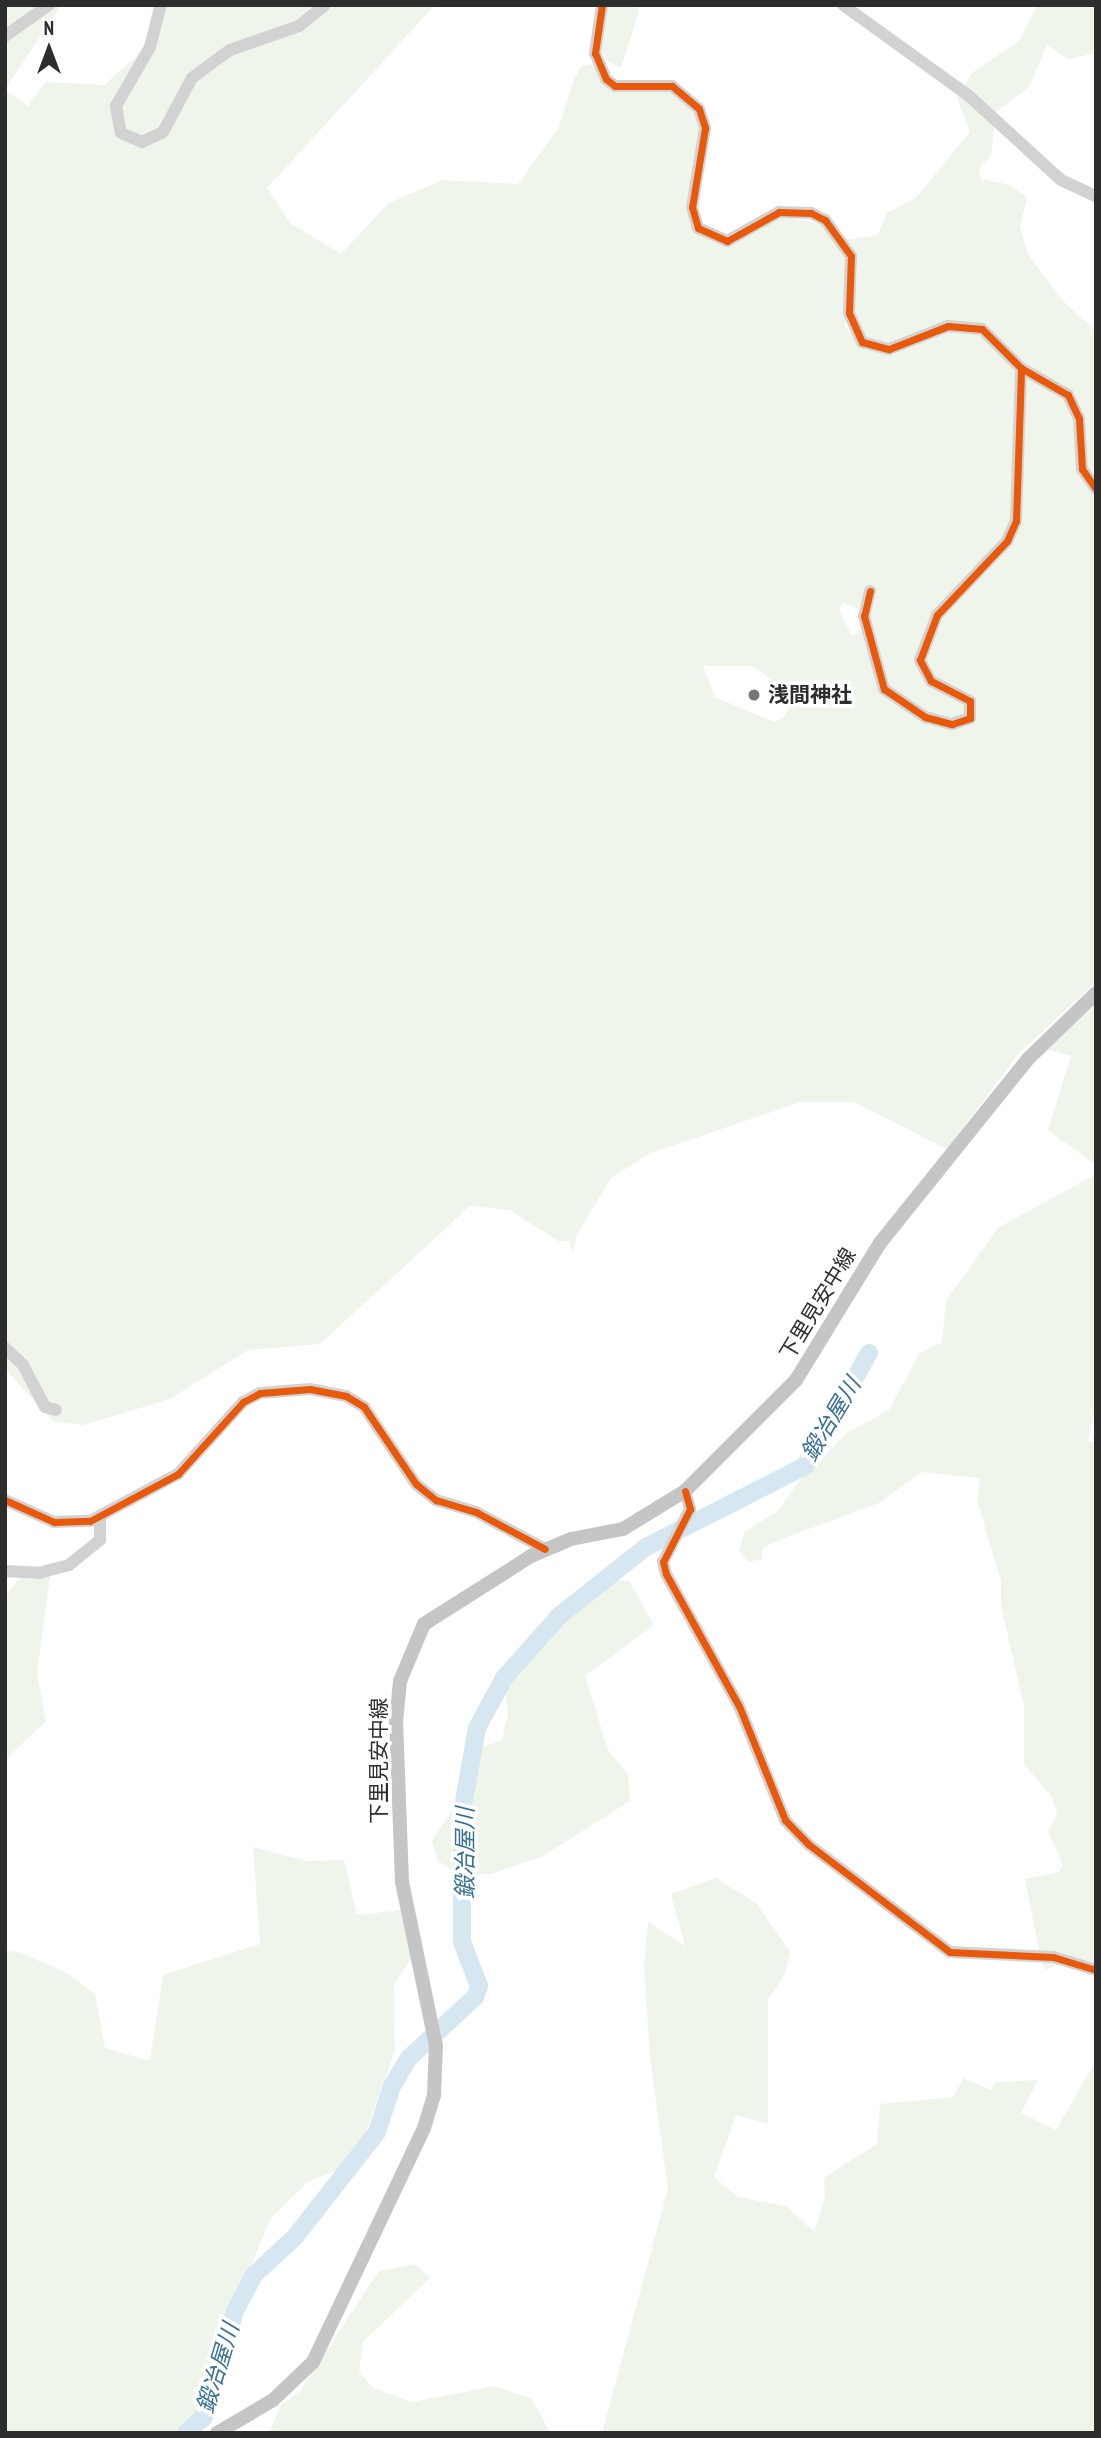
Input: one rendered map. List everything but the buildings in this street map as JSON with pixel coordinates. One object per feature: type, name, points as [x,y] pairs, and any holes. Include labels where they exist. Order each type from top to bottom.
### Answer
[{"type":"main road","name":"下里見安中線","points":[[217,2433],[283,2393],[313,2362],[424,2128],[437,2077],[436,2046],[402,1882],[396,1722],[400,1681],[424,1624],[545,1549],[623,1529],[685,1491],[796,1380],[880,1243],[1030,1058],[1096,993]]},
{"type":"street","points":[[5,36],[50,5]]},
{"type":"street","points":[[161,5],[150,47],[116,106],[121,133],[142,142],[163,132],[188,84],[212,63],[230,50],[299,26],[325,5]]},
{"type":"street","points":[[603,5],[595,53],[606,79],[615,86],[672,86],[699,109],[704,138],[692,207],[698,228],[706,236],[727,241],[779,212],[811,213],[836,231],[851,256],[849,313],[862,342],[888,349],[948,326],[970,326],[997,342],[1021,368],[1068,395],[1074,405],[1080,459],[1096,489]]},
{"type":"street","points":[[843,5],[970,96],[1061,180],[1096,196]]},
{"type":"street","points":[[870,591],[864,616],[884,689],[925,717],[952,724],[970,718],[970,701],[931,681],[920,660],[937,615],[1007,541],[1016,521],[1021,368]]},
{"type":"street","points":[[5,1348],[23,1365],[45,1407],[56,1410]]},
{"type":"street","points":[[5,1500],[65,1524],[100,1517],[178,1474],[243,1402],[260,1393],[310,1389],[346,1396],[364,1407],[416,1484],[436,1500],[476,1512],[545,1549]]},
{"type":"street","points":[[685,1491],[690,1509],[663,1562],[666,1574],[739,1706],[785,1820],[808,1844],[950,1952],[1053,1957],[1096,1970]]},
{"type":"street","points":[[5,1571],[39,1573],[69,1565],[100,1540],[100,1517]]},
{"type":"shaded area","points":[[5,5],[61,5],[5,89]]},
{"type":"shaded area","points":[[153,5],[435,5],[267,188],[290,223],[341,254],[389,203],[443,180],[518,184],[559,127],[575,77],[582,66],[593,64],[604,81],[682,93],[700,120],[696,229],[728,243],[780,217],[822,224],[846,257],[845,326],[858,345],[890,353],[949,329],[980,333],[1064,399],[1074,419],[1078,470],[1096,494],[1096,982],[1020,1052],[947,1149],[854,1102],[801,1102],[651,1153],[612,1177],[577,1234],[573,1254],[569,1241],[558,1241],[510,1210],[470,1206],[320,1344],[248,1350],[170,1399],[83,1425],[54,1422],[5,1369],[5,90],[28,106],[46,82],[104,85],[146,48]],"holes":[[[869,590],[863,630],[852,636],[839,610],[843,603],[859,609]],[[703,666],[752,666],[796,697],[783,718],[774,722],[715,697]]]},
{"type":"shaded area","points":[[605,5],[637,5],[639,11],[621,68],[607,61],[600,47]]},
{"type":"shaded area","points":[[1037,5],[1096,5],[1096,53],[1068,59],[1047,45],[1029,87],[996,112],[991,155],[979,169],[981,179],[1010,185],[1027,198],[1020,226],[1028,255],[1064,302],[1096,331],[1096,485],[1089,475],[1076,402],[969,322],[947,322],[888,345],[870,344],[853,314],[857,268],[846,240],[878,235],[887,213],[917,197],[970,132],[957,98],[972,73],[1020,40]]},
{"type":"shaded area","points":[[1096,999],[1096,1165],[1048,1130],[1071,1056],[1046,1049]]},
{"type":"shaded area","points":[[1096,1174],[1096,1404],[1088,1442],[1096,1442],[1096,1972],[1065,1961],[1046,1970],[1041,1961],[1025,1879],[1059,1872],[1063,1865],[1048,1831],[1057,1815],[1052,1797],[1024,1764],[1024,1707],[1001,1605],[1001,1581],[977,1500],[980,1478],[921,1472],[879,1503],[774,1542],[762,1549],[762,1559],[748,1562],[739,1551],[745,1531],[777,1512],[800,1480],[847,1433],[889,1410],[919,1354],[942,1342],[946,1301],[998,1228]]},
{"type":"shaded area","points":[[52,1562],[37,1673],[46,1721],[5,1760],[5,1596],[18,1580]]},
{"type":"shaded area","points":[[606,1579],[629,1581],[654,1625],[585,1676],[608,1750],[628,1775],[630,1801],[543,1856],[491,1874],[459,1875],[438,1861],[432,1841],[463,1794],[468,1753],[502,1740],[508,1714],[503,1671],[563,1609]]},
{"type":"shaded area","points":[[253,1847],[307,1861],[344,1860],[357,1915],[401,1910],[411,1959],[394,1984],[395,2051],[362,2143],[337,2170],[308,2182],[271,2218],[233,2309],[196,2423],[179,2433],[5,2433],[5,1952],[15,1951],[66,1972],[95,1994],[105,2048],[150,2061],[163,1975],[260,1944]]},
{"type":"shaded area","points":[[716,1878],[757,1904],[790,1952],[785,1974],[768,2000],[768,2124],[736,2115],[714,2177],[738,2197],[786,2206],[814,2232],[825,2198],[824,2178],[877,2144],[880,2104],[953,2097],[964,2078],[991,2090],[996,2082],[1038,2080],[1021,2113],[1056,2130],[1096,2060],[1096,2433],[602,2433],[668,2189],[650,2058],[644,1967],[648,1922],[685,1946],[671,1894]]},
{"type":"shaded area","points":[[415,2264],[430,2278],[363,2342],[359,2372],[373,2388],[412,2402],[494,2386],[532,2399],[550,2433],[269,2433],[281,2405],[300,2391],[379,2271]]},
{"type":"waterway","name":"鍛冶屋川","points":[[186,2433],[204,2417],[235,2311],[254,2275],[295,2237],[377,2132],[392,2086],[409,2058],[475,1997],[479,1986],[462,1942],[462,1812],[477,1728],[504,1678],[559,1616],[646,1547],[805,1466],[869,1353]]},
{"type":"cycle path","points":[[602,5],[595,53],[606,79],[615,86],[672,86],[699,109],[705,128],[692,207],[698,228],[727,241],[779,212],[811,213],[825,220],[851,256],[849,313],[862,342],[889,349],[948,326],[982,329],[1021,368],[1068,395],[1079,419],[1082,469],[1096,489]]},
{"type":"cycle path","points":[[870,591],[864,616],[884,689],[925,717],[952,724],[970,718],[970,701],[931,681],[920,660],[937,615],[1007,541],[1016,521],[1021,368]]},
{"type":"cycle path","points":[[5,1500],[54,1522],[90,1521],[178,1474],[243,1402],[260,1393],[310,1389],[346,1396],[364,1407],[416,1484],[436,1500],[476,1512],[545,1549]]},
{"type":"cycle path","points":[[685,1491],[690,1509],[663,1562],[666,1574],[739,1706],[785,1820],[808,1844],[950,1952],[1053,1957],[1096,1970]]},
{"type":"place","name":"浅間神社","points":[[754,695]]}]
